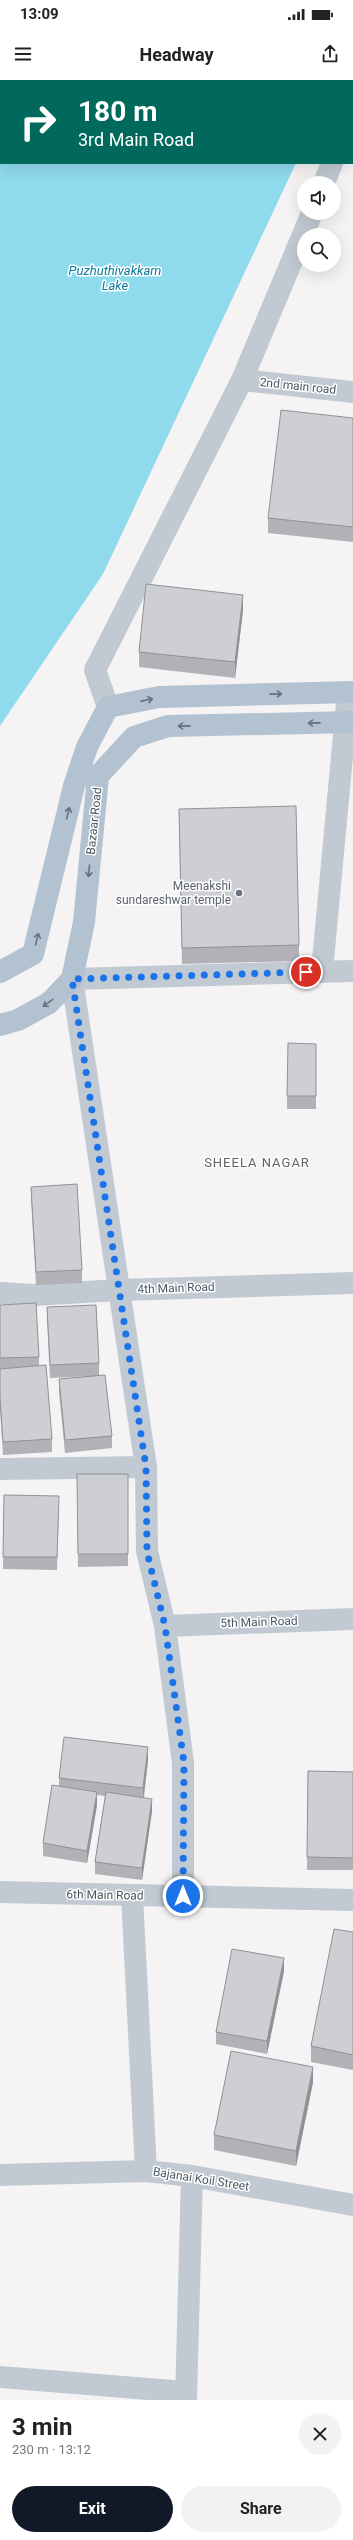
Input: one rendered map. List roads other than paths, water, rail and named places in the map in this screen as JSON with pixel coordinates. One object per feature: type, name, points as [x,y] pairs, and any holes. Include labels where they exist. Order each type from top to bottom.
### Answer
[{"type":"main road","points":[[108,707],[159,697],[351,692]]},
{"type":"main road","name":"Bazaar Road","points":[[0,972],[33,954],[74,786],[87,747],[108,707]]},
{"type":"main road","name":"Bazaar Road","points":[[72,979],[84,922],[98,776],[134,737],[168,726],[350,722]]},
{"type":"main road","points":[[0,1025],[18,1020],[49,1003],[72,979]]},
{"type":"street","points":[[327,176],[332,164]]},
{"type":"street","points":[[108,707],[95,670],[242,380],[309,220]]},
{"type":"street","name":"2nd main road","points":[[242,380],[353,392]]},
{"type":"street","points":[[322,971],[350,722],[351,692]]},
{"type":"street","points":[[183,1896],[184,1763],[165,1626],[147,1552],[146,1467],[72,979],[353,971]]},
{"type":"street","name":"4th Main Road","points":[[0,1293],[34,1295],[120,1290],[353,1283]]},
{"type":"street","points":[[0,1468],[146,1467]]},
{"type":"street","name":"5th Main Road","points":[[165,1626],[353,1619]]},
{"type":"street","name":"6th Main Road","points":[[0,1892],[353,1900]]},
{"type":"street","points":[[132,1895],[146,2171]]},
{"type":"street","name":"Bajanai Koil Street","points":[[0,2175],[146,2171],[192,2176],[353,2205]]},
{"type":"street","points":[[0,2377],[186,2396],[192,2176]]},
{"type":"water","name":"Puzhuthivakkam Lake","points":[[0,164],[296,164],[103,574],[0,726]]},
{"type":"place","name":"Meenakshi sundareshwar temple","points":[[239,893]]},
{"type":"district","name":"SHEELA NAGAR","points":[[257,1162]]}]
